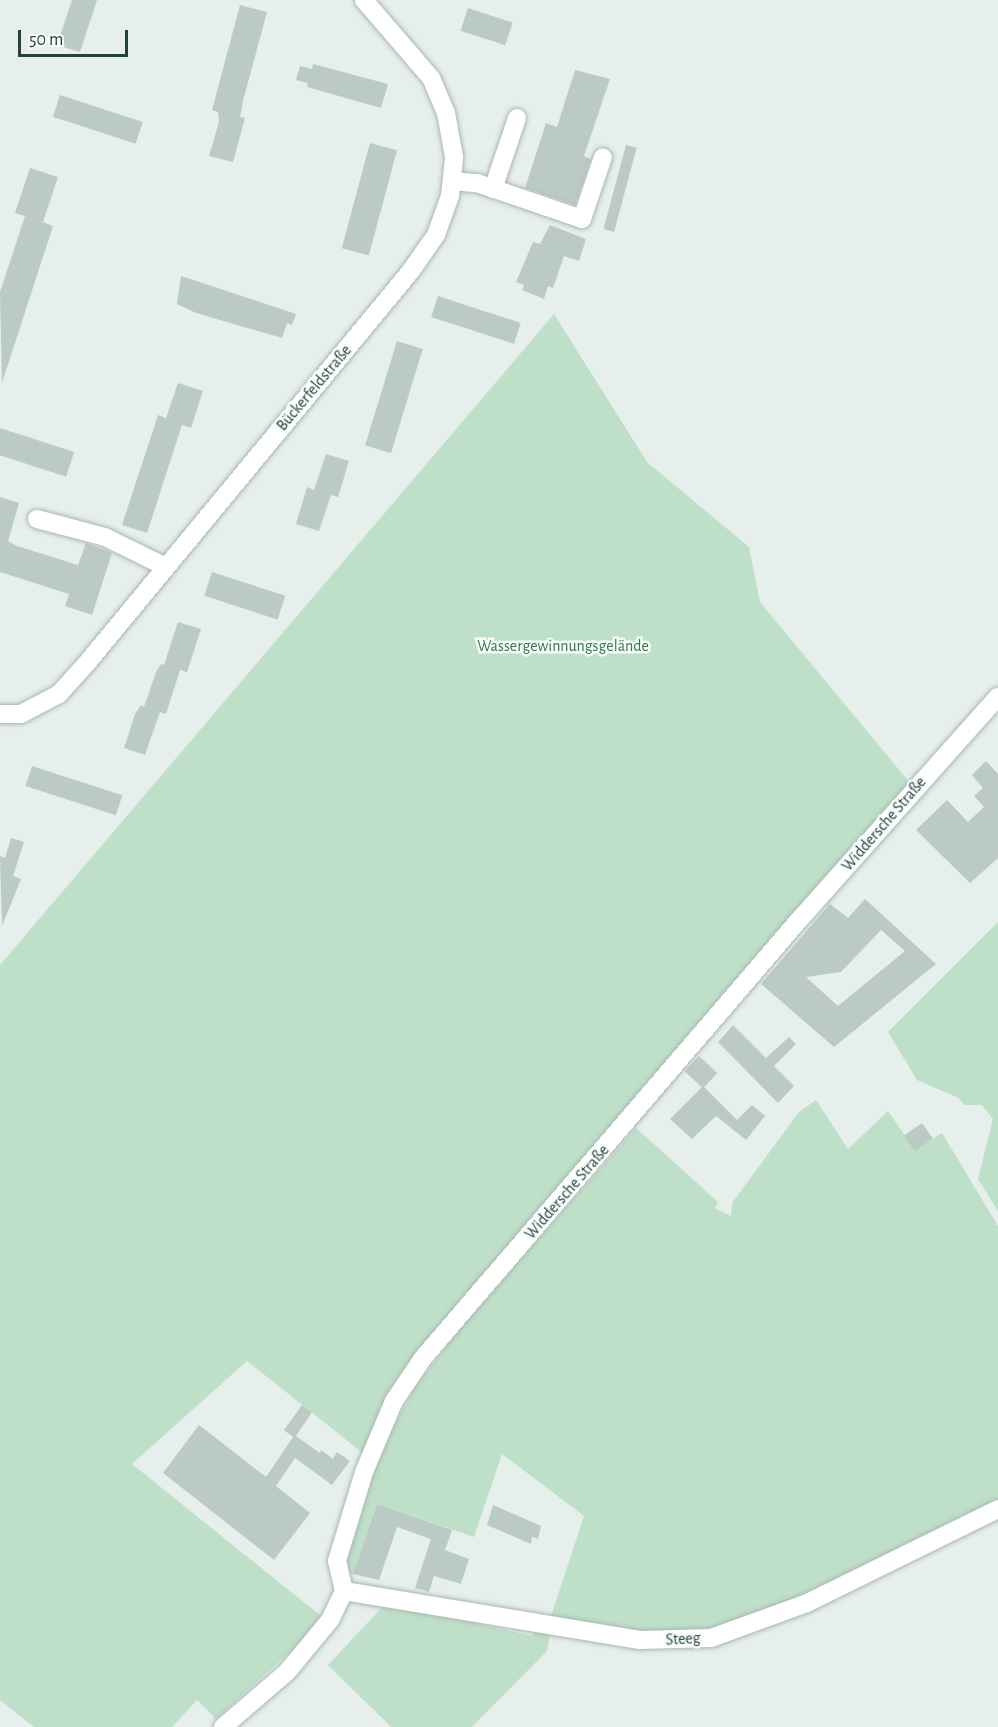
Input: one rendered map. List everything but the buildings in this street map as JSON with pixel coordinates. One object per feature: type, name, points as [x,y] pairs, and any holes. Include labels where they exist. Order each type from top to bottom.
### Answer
[{"type":"street","name":"Bückerfeldstraße","points":[[0,714],[21,714],[58,694],[410,272],[436,235],[452,181],[454,158],[447,113],[431,78],[364,0]]},
{"type":"street","points":[[493,189],[517,118]]},
{"type":"street","points":[[452,181],[493,189],[582,219],[603,157]]},
{"type":"street","points":[[37,519],[105,537],[166,567]]},
{"type":"street","name":"Widdersche Straße","points":[[344,1591],[337,1561],[364,1472],[394,1401],[423,1358],[793,927],[998,697]]},
{"type":"street","name":"Steeg","points":[[344,1591],[640,1640],[711,1638],[807,1603],[998,1509]]},
{"type":"street","points":[[223,1727],[287,1672],[330,1620],[344,1591]]},
{"type":"green space","name":"Wassergewinnungsgelände","points":[[554,314],[647,462],[749,547],[760,602],[910,783],[425,1345],[364,1454],[247,1361],[132,1464],[321,1616],[304,1639],[216,1719],[197,1700],[172,1727],[34,1727],[0,1700],[0,965]]},
{"type":"green space","points":[[998,922],[998,1211],[978,1179],[993,1119],[982,1105],[964,1105],[959,1098],[917,1080],[888,1032]]},
{"type":"green space","points":[[816,1100],[848,1149],[888,1111],[915,1150],[942,1133],[998,1226],[998,1503],[749,1622],[677,1637],[550,1619],[584,1516],[502,1454],[474,1537],[377,1504],[353,1574],[343,1572],[363,1500],[384,1444],[415,1387],[466,1322],[636,1128],[718,1202],[715,1208],[731,1216],[732,1203],[799,1112]]},
{"type":"green space","points":[[386,1603],[532,1636],[541,1625],[552,1627],[547,1651],[472,1727],[391,1727],[328,1665]]}]
